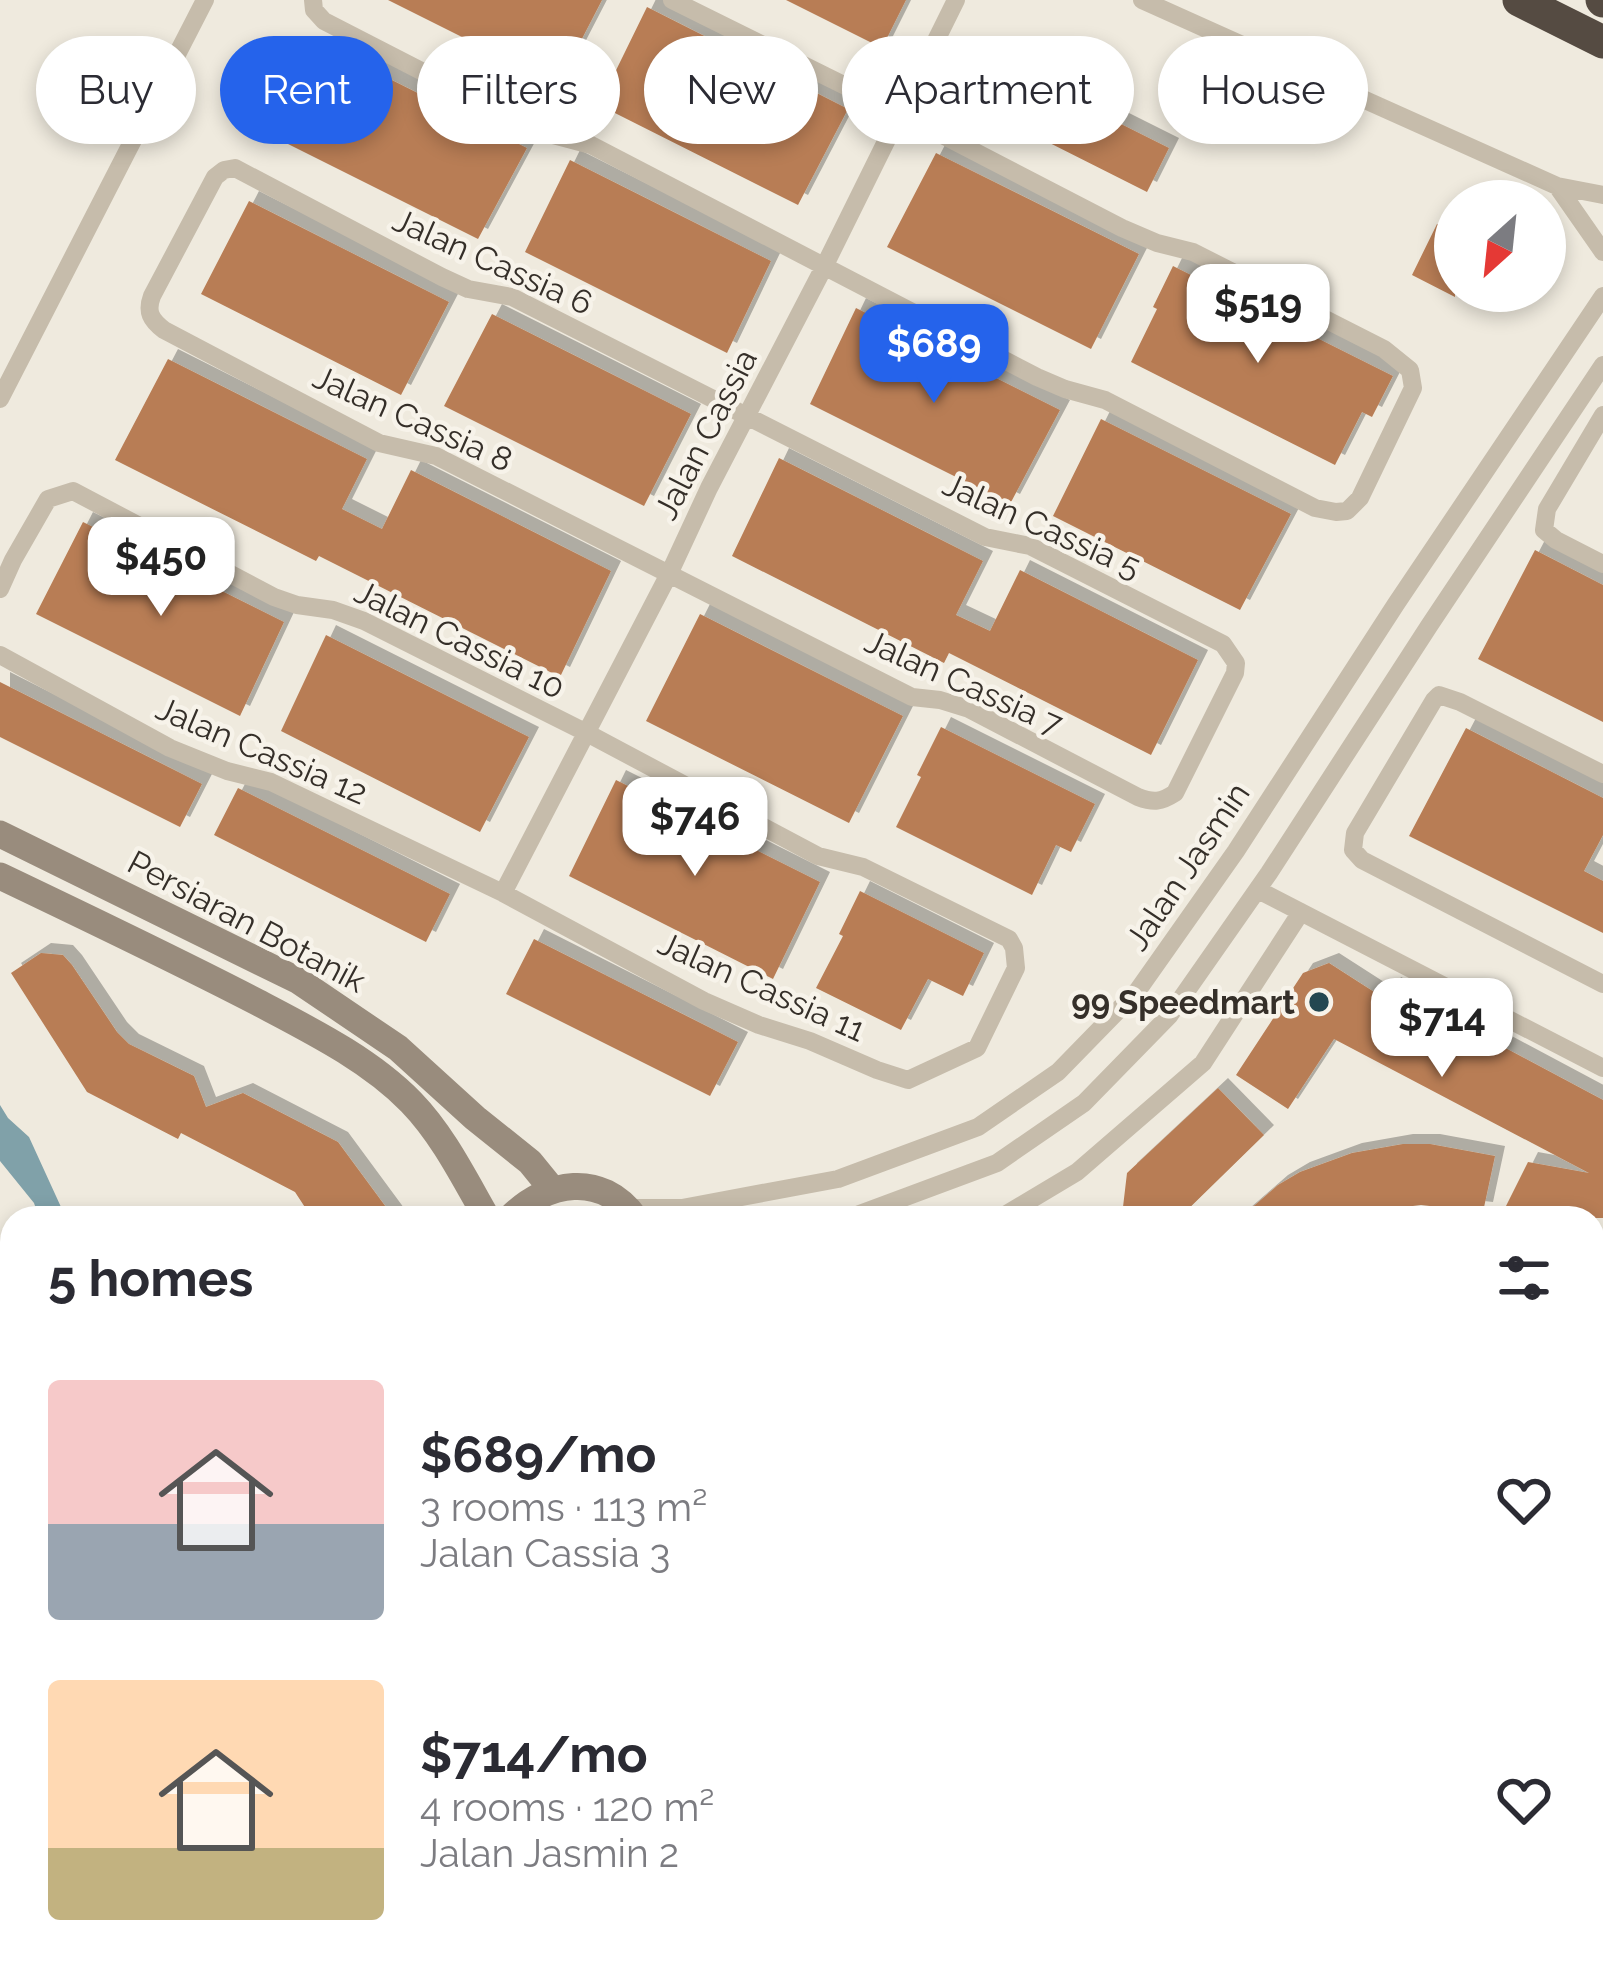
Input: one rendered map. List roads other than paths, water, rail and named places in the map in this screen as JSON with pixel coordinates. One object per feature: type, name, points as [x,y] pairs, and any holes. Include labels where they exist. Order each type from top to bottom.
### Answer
[{"type":"highway","points":[[1519,0],[1603,42]]},
{"type":"main road","name":"Persiaran Botanik","points":[[0,834],[299,981],[398,1048],[530,1162],[553,1189]]},
{"type":"main road","name":"Persiaran Botanik","points":[[0,875],[208,976],[311,1031],[387,1079],[416,1107],[449,1152],[480,1206]]},
{"type":"main road","points":[[523,1206],[553,1189],[572,1186],[611,1196],[623,1206]]},
{"type":"street","points":[[0,399],[206,0]]},
{"type":"street","points":[[313,0],[314,10],[324,21],[538,131],[591,145],[1036,377],[1105,400],[1154,423],[1315,508],[1347,512],[1360,498],[1413,388],[1410,370],[1384,350],[1193,253],[1122,228],[960,144]]},
{"type":"street","points":[[672,0],[842,84]]},
{"type":"street","name":"Jalan Cassia","points":[[938,36],[956,0]]},
{"type":"street","points":[[1142,0],[1544,180]]},
{"type":"street","name":"Jalan Cassia","points":[[503,893],[885,144]]},
{"type":"street","name":"Jalan Cassia 6","points":[[183,238],[215,177],[235,168],[442,277],[468,289],[512,297],[746,416]]},
{"type":"street","points":[[1566,188],[1603,195]]},
{"type":"street","points":[[1566,199],[1603,252]]},
{"type":"street","name":"Jalan Cassia 8","points":[[183,238],[148,307],[152,321],[164,330],[379,443],[436,456],[670,572]]},
{"type":"street","name":"Jalan Jasmin","points":[[693,1206],[838,1179],[978,1127],[1058,1072],[1138,990],[1229,861],[1603,296]]},
{"type":"street","points":[[881,1206],[997,1163],[1084,1102],[1169,1016],[1258,890],[1603,365]]},
{"type":"street","points":[[1603,415],[1547,508],[1544,530],[1603,563]]},
{"type":"street","name":"Jalan Cassia 5","points":[[746,416],[985,537],[1030,546],[1223,644],[1236,663],[1235,673],[1206,734]]},
{"type":"street","name":"Jalan Cassia 10","points":[[0,589],[48,499],[73,491],[274,597],[364,621],[818,856],[863,867],[1009,939],[1015,948],[1016,968],[990,1024]]},
{"type":"street","name":"Jalan Cassia 7","points":[[670,572],[912,697],[969,709],[1150,802],[1175,793],[1206,734]]},
{"type":"street","name":"Jalan Cassia 12","points":[[0,655],[170,748],[227,771],[271,782],[503,893]]},
{"type":"street","points":[[1603,774],[1439,695],[1355,833],[1353,850],[1362,860],[1603,984]]},
{"type":"street","points":[[1258,890],[1603,1068]]},
{"type":"street","name":"Jalan Cassia 11","points":[[503,893],[704,1000],[908,1080],[977,1048],[990,1024]]},
{"type":"street","points":[[1020,1206],[1078,1172],[1203,1063],[1301,912]]},
{"type":"water","points":[[0,1105],[29,1137],[61,1206],[35,1206],[0,1161]]},
{"type":"place","name":"99 Speedmart","points":[[1319,1002]]}]
